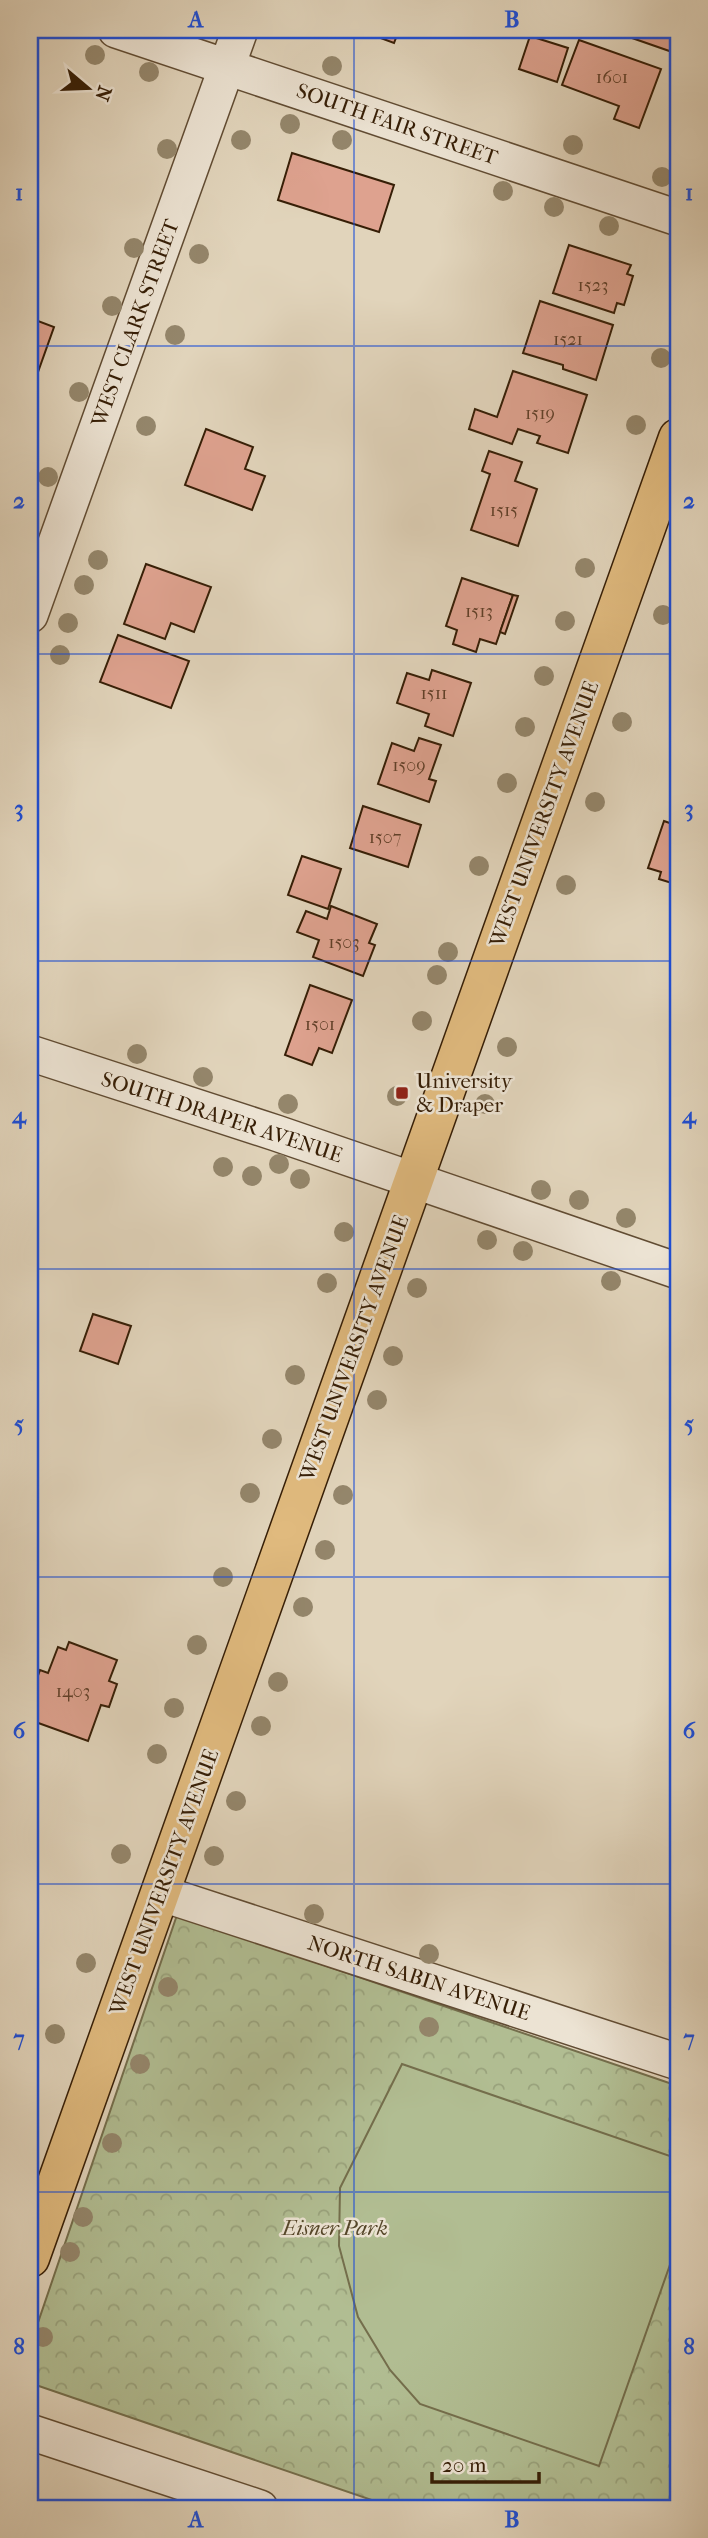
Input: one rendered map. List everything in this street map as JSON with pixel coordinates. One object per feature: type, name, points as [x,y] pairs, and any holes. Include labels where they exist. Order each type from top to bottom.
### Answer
[{"type":"main road","name":"WEST UNIVERSITY AVENUE","points":[[30,2258],[678,438]]},
{"type":"street","name":"SOUTH FAIR STREET","points":[[116,30],[678,218]]},
{"type":"street","name":"WEST CLARK STREET","points":[[30,615],[240,30]]},
{"type":"street","name":"SOUTH DRAPER AVENUE","points":[[30,1053],[276,1133],[678,1270]]},
{"type":"street","name":"NORTH SABIN AVENUE","points":[[160,1893],[678,2062]]},
{"type":"street","points":[[30,2432],[260,2508]]},
{"type":"green space","name":"Eisner Park","points":[[177,1915],[678,2086],[678,2508],[395,2508],[30,2383],[30,2346]]},
{"type":"green space","points":[[402,2064],[670,2156],[678,2173],[678,2242],[599,2466],[420,2404],[390,2370],[358,2317],[339,2246],[340,2188]]},
{"type":"building","points":[[359,30],[399,30],[394,43]]},
{"type":"building","points":[[609,30],[678,30],[678,54]]},
{"type":"building","points":[[530,36],[568,48],[557,82],[519,69]]},
{"type":"building","points":[[579,40],[661,69],[639,128],[614,119],[619,106],[562,85]]},
{"type":"building","points":[[292,153],[394,185],[379,232],[278,200]]},
{"type":"building","points":[[569,245],[631,265],[627,274],[633,276],[624,305],[617,303],[614,313],[553,293]]},
{"type":"building","points":[[540,301],[613,325],[596,380],[563,369],[563,365],[523,353]]},
{"type":"building","points":[[30,318],[54,327],[33,386],[30,385]]},
{"type":"building","points":[[513,371],[587,395],[568,453],[537,443],[540,436],[518,429],[512,444],[469,429],[475,409],[497,417]]},
{"type":"building","points":[[206,429],[253,447],[245,469],[265,476],[252,510],[185,485]]},
{"type":"building","points":[[489,451],[522,462],[515,481],[537,489],[518,546],[471,530],[490,474],[482,471]]},
{"type":"building","points":[[146,564],[211,587],[194,632],[171,623],[165,639],[124,624]]},
{"type":"building","points":[[462,578],[513,595],[496,644],[480,639],[476,652],[453,644],[457,630],[446,626]]},
{"type":"building","points":[[513,595],[518,596],[505,634],[500,632]]},
{"type":"building","points":[[118,635],[189,661],[171,708],[100,682]]},
{"type":"building","points":[[432,670],[471,683],[453,736],[425,726],[429,714],[397,703],[407,673],[429,680]]},
{"type":"building","points":[[419,738],[441,745],[429,779],[436,781],[429,802],[378,784],[392,743],[414,751]]},
{"type":"building","points":[[363,806],[421,825],[408,867],[350,848]]},
{"type":"building","points":[[664,821],[678,826],[678,885],[659,879],[661,872],[648,868]]},
{"type":"building","points":[[302,856],[341,869],[328,909],[288,895]]},
{"type":"building","points":[[331,906],[377,924],[369,943],[375,945],[363,976],[313,957],[319,940],[297,932],[306,911],[327,919]]},
{"type":"building","points":[[310,985],[352,1000],[332,1053],[319,1048],[312,1065],[285,1055]]},
{"type":"building","points":[[93,1314],[131,1326],[118,1364],[80,1351]]},
{"type":"building","points":[[69,1642],[117,1660],[109,1681],[117,1684],[109,1707],[101,1705],[88,1741],[30,1720],[30,1698],[40,1670],[48,1673],[58,1647],[66,1650]]},
{"type":"place","name":"University & Draper","points":[[402,1093]]}]
